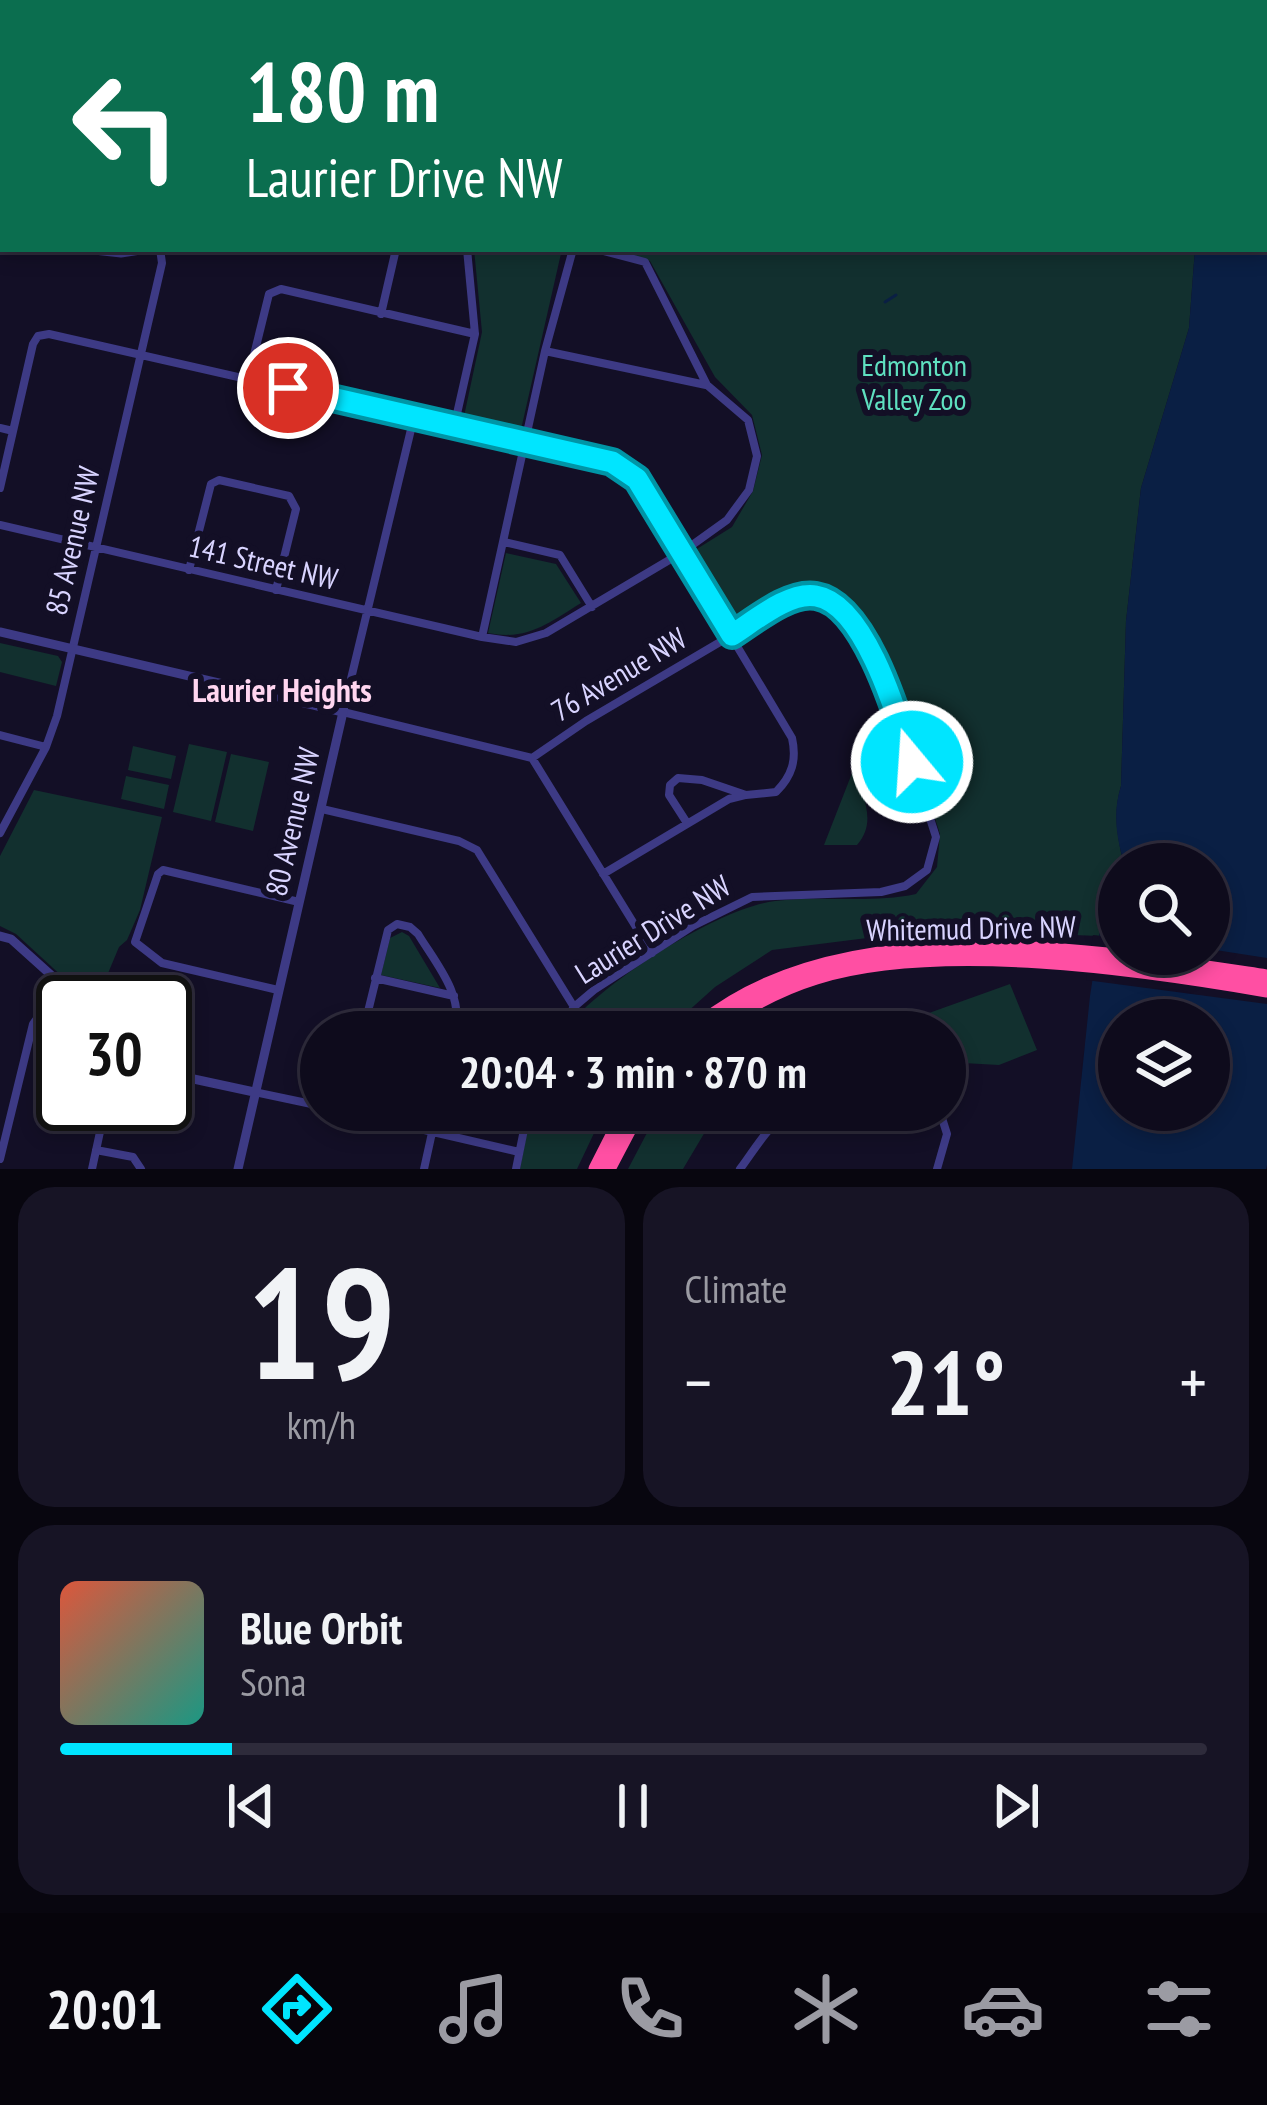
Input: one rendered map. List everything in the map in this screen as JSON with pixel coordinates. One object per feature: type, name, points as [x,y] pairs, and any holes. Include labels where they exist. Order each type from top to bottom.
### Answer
[{"type":"highway","name":"Whitemud Drive NW","points":[[723,1011],[756,989],[828,962],[910,951],[1065,958],[1267,977]]},
{"type":"highway","name":"Whitemud Drive NW","points":[[743,1011],[804,981],[854,968],[934,961],[1065,958],[1267,990]]},
{"type":"highway","points":[[596,1169],[615,1131]]},
{"type":"highway","points":[[608,1169],[628,1131]]},
{"type":"street","name":"85 Avenue NW","points":[[0,833],[46,747],[141,355],[160,252]]},
{"type":"street","points":[[381,314],[395,252]]},
{"type":"street","points":[[454,427],[475,334],[467,252]]},
{"type":"street","points":[[482,637],[545,351],[572,252]]},
{"type":"street","points":[[504,542],[560,555],[592,607],[727,520],[749,490],[758,456],[748,420],[707,385],[645,262],[607,252]]},
{"type":"street","points":[[248,380],[269,293],[281,289],[475,334]]},
{"type":"street","points":[[0,488],[38,336],[49,334],[612,462],[637,479],[792,738],[795,751],[787,781],[776,792],[729,799],[603,874]]},
{"type":"street","points":[[545,351],[707,385]]},
{"type":"street","name":"80 Avenue NW","points":[[238,1169],[414,417]]},
{"type":"street","points":[[0,428],[13,431]]},
{"type":"street","points":[[189,570],[211,484],[219,480],[289,496],[295,502],[276,590]]},
{"type":"street","name":"141 Street NW","points":[[0,525],[516,643],[546,633],[592,607]]},
{"type":"street","name":"Laurier Drive NW","points":[[571,1011],[594,989],[693,926],[752,897],[880,892],[905,886],[927,870],[936,837],[885,677],[867,644],[836,606],[816,596],[793,599],[732,635]]},
{"type":"street","points":[[0,632],[532,758],[652,953]]},
{"type":"street","name":"76 Avenue NW","points":[[532,758],[732,635]]},
{"type":"street","points":[[0,735],[46,747]]},
{"type":"street","points":[[687,823],[669,795],[677,778],[702,780],[746,795]]},
{"type":"street","points":[[322,809],[458,841],[477,850],[574,1007]]},
{"type":"street","points":[[278,990],[162,963],[135,942],[158,874],[164,870],[299,902]]},
{"type":"street","points":[[368,1011],[388,930],[397,924],[418,934],[459,1011]]},
{"type":"street","points":[[0,936],[11,939],[52,975]]},
{"type":"street","points":[[376,978],[455,996]]},
{"type":"street","points":[[0,1159],[36,1020]]},
{"type":"street","points":[[192,1079],[300,1102]]},
{"type":"street","points":[[740,1169],[779,1120],[791,1112],[815,1110],[941,1115],[947,1130],[938,1169]]},
{"type":"street","points":[[92,1169],[100,1131]]},
{"type":"street","points":[[424,1169],[432,1131],[519,1152]]},
{"type":"street","points":[[516,1169],[524,1131]]},
{"type":"street","points":[[96,1150],[133,1157],[141,1169]]},
{"type":"green space","points":[[474,252],[561,252],[520,434],[463,421],[482,332]]},
{"type":"green space","name":"Edmonton Valley Zoo","points":[[616,252],[1195,252],[1189,328],[1141,488],[1126,621],[1116,814],[1119,843],[1098,843],[1098,936],[968,931],[772,950],[715,987],[688,1011],[582,1011],[660,952],[722,918],[775,901],[916,894],[937,867],[940,834],[890,676],[848,605],[815,588],[795,590],[733,625],[692,552],[732,527],[753,491],[762,455],[752,415],[715,377],[650,261]]},
{"type":"green space","points":[[506,553],[556,564],[581,603],[526,632],[488,633]]},
{"type":"green space","points":[[0,643],[58,656],[62,662],[56,686],[0,672]]},
{"type":"green space","points":[[189,744],[227,752],[211,821],[173,812]]},
{"type":"green space","points":[[133,746],[176,756],[171,779],[128,770]]},
{"type":"green space","points":[[231,754],[269,762],[253,831],[215,822]]},
{"type":"green space","points":[[854,768],[867,827],[857,845],[824,845]]},
{"type":"green space","points":[[126,776],[169,785],[164,809],[121,799]]},
{"type":"green space","points":[[34,790],[162,817],[140,910],[107,975],[61,975],[16,934],[0,926],[0,856]]},
{"type":"green space","points":[[402,932],[440,988],[381,975],[390,938]]},
{"type":"green space","points":[[1010,984],[1037,1050],[999,1065],[966,1063],[966,1011],[935,1011]]},
{"type":"green space","points":[[527,1131],[595,1131],[577,1169],[520,1169]]},
{"type":"green space","points":[[648,1131],[706,1131],[683,1169],[628,1169]]},
{"type":"water","points":[[1195,252],[1267,252],[1266,1169],[1072,1169],[1098,944],[1098,975],[1230,975],[1230,843],[1120,843],[1117,830],[1126,621],[1141,488],[1189,328]]},
{"type":"pier","points":[[1093,935],[1098,936],[1098,975],[1230,975],[1230,952],[1267,958],[1267,1004],[1230,999],[1086,980]]},
{"type":"waterway","points":[[885,302],[896,295]]},
{"type":"district","name":"Laurier Heights","points":[[282,690]]},
{"type":"route","points":[[288,388],[612,462],[637,479],[732,635],[793,599],[816,596],[836,606],[867,644],[885,677],[912,762]]}]
